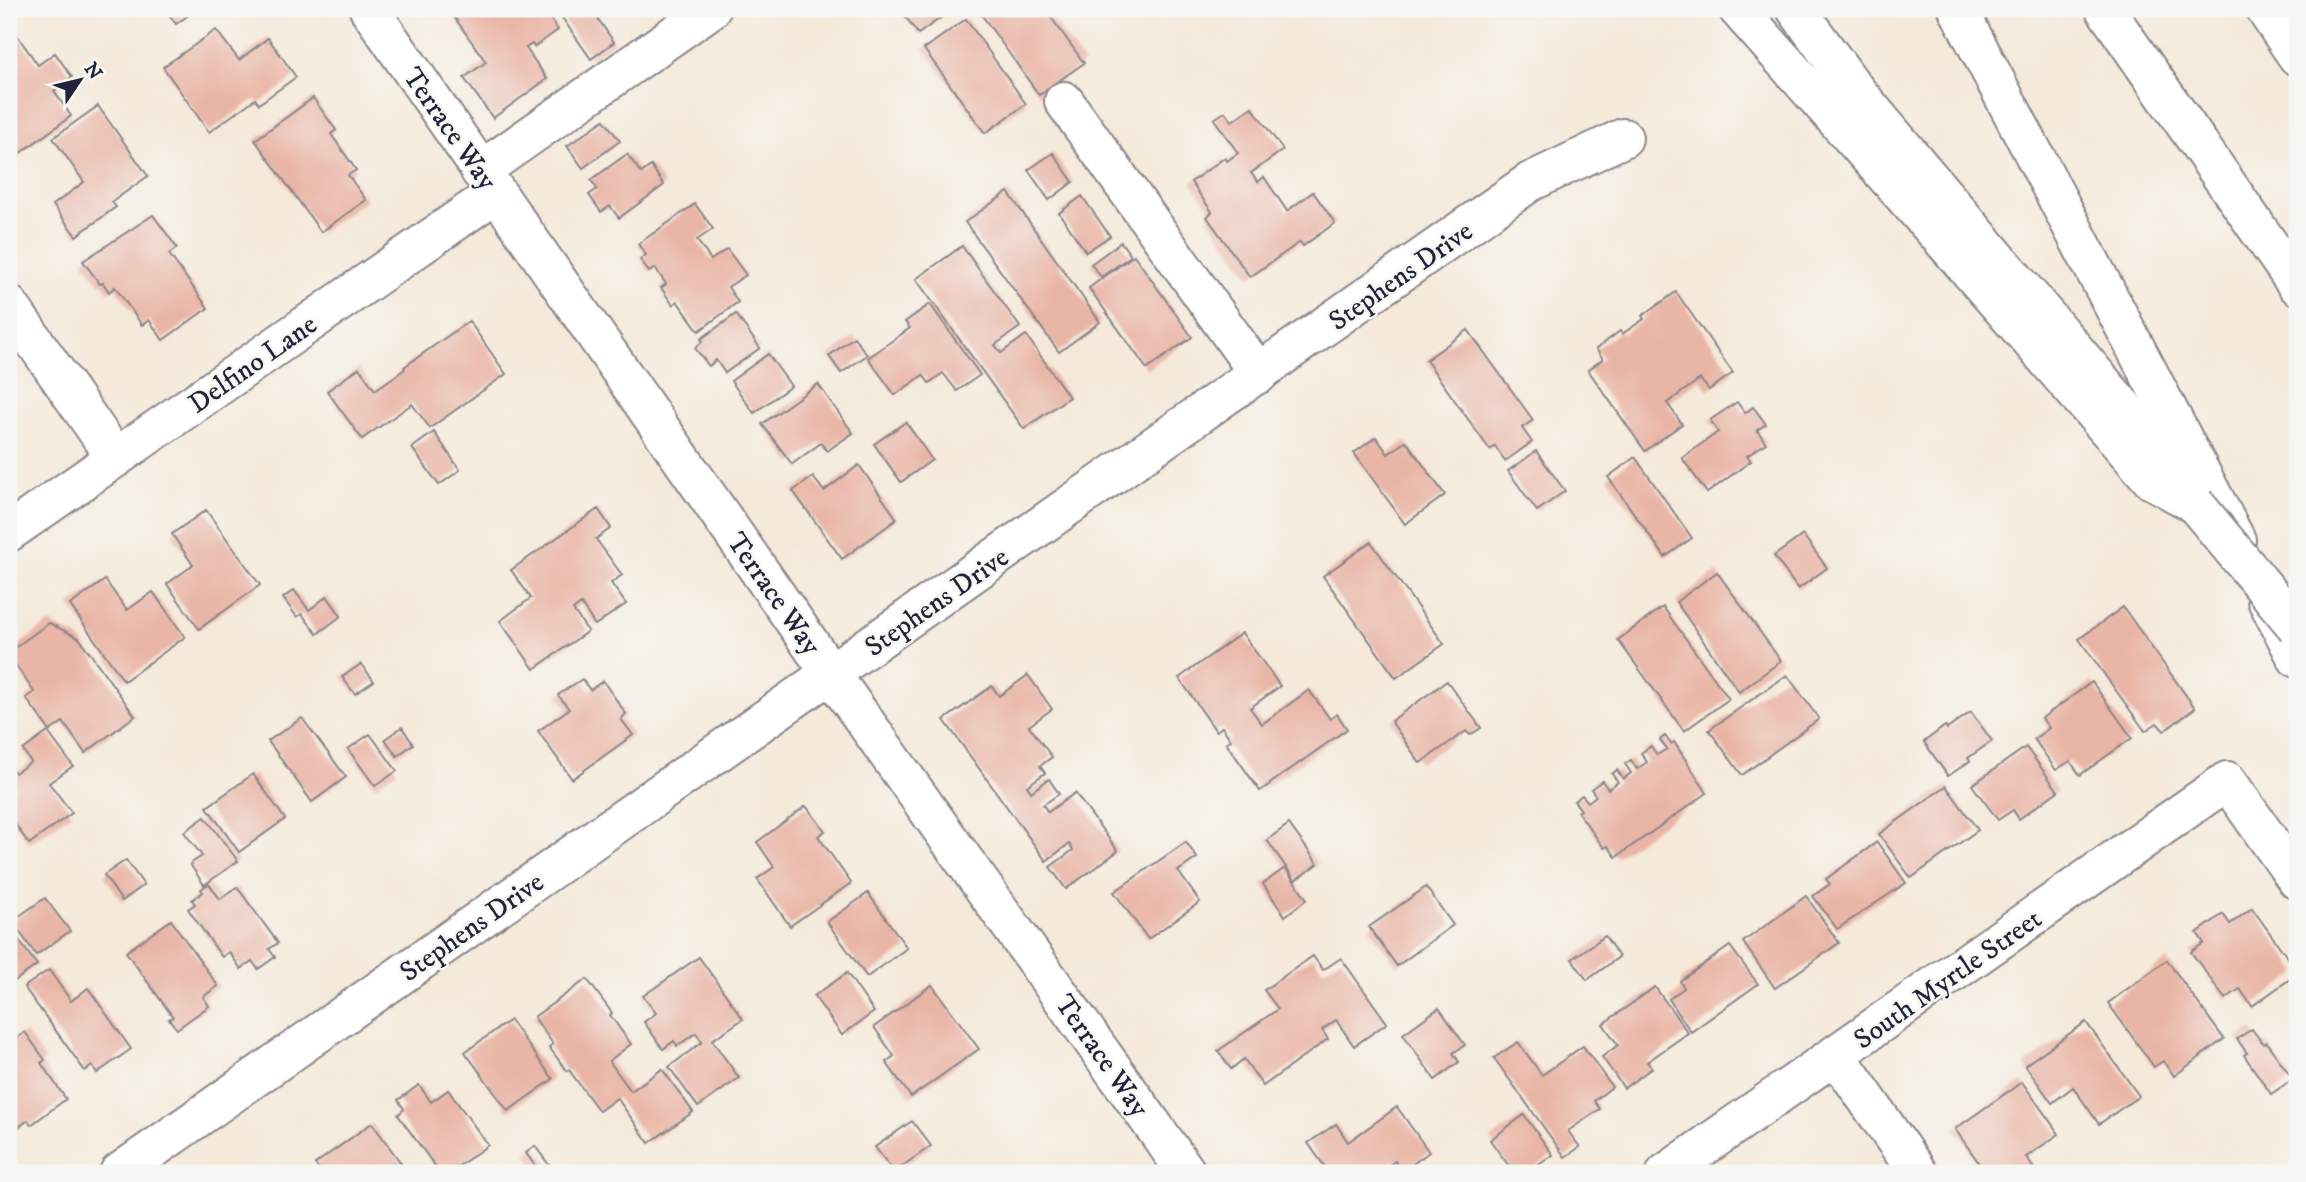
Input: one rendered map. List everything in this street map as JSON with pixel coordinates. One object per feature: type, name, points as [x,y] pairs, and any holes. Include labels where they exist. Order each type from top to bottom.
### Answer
[{"type":"main road","name":"Terrace Way","points":[[369,9],[1178,1170]]},
{"type":"main road","name":"Delfino Lane","points":[[9,533],[116,458],[488,182],[711,9]]},
{"type":"main road","points":[[1738,9],[1952,226],[2172,463],[2195,504],[2297,627]]},
{"type":"main road","points":[[1796,9],[1952,226]]},
{"type":"main road","points":[[1958,9],[2297,658]]},
{"type":"main road","points":[[2105,9],[2297,285]]},
{"type":"main road","points":[[2265,9],[2297,55]]},
{"type":"main road","points":[[1064,101],[1259,374]]},
{"type":"main road","name":"Stephens Drive","points":[[119,1173],[1530,183],[1623,138]]},
{"type":"main road","points":[[9,305],[116,458]]},
{"type":"main road","name":"South Myrtle Street","points":[[1667,1173],[2227,781],[2297,880]]},
{"type":"main road","points":[[1836,1055],[1918,1173]]},
{"type":"building","points":[[165,9],[197,9],[176,24]]},
{"type":"building","points":[[459,9],[543,9],[558,30],[534,47],[532,44],[526,48],[547,79],[493,118],[464,78],[486,62],[452,14]]},
{"type":"building","points":[[556,9],[591,9],[614,42],[591,59]]},
{"type":"building","points":[[900,9],[953,9],[918,34]]},
{"type":"building","points":[[988,9],[1045,9],[1084,63],[1039,95],[981,14]]},
{"type":"building","points":[[966,19],[1026,104],[985,133],[924,49]]},
{"type":"building","points":[[9,24],[38,65],[55,53],[72,77],[54,91],[71,116],[15,157],[9,148]]},
{"type":"building","points":[[216,30],[239,60],[268,38],[296,77],[259,104],[255,99],[209,132],[163,67]]},
{"type":"building","points":[[313,98],[336,130],[331,134],[356,170],[348,175],[366,200],[321,232],[255,140]]},
{"type":"building","points":[[98,106],[148,176],[112,202],[116,207],[76,236],[53,205],[84,182],[53,138]]},
{"type":"building","points":[[1252,107],[1283,150],[1251,173],[1258,182],[1264,177],[1287,211],[1313,192],[1335,223],[1303,246],[1300,242],[1250,277],[1207,217],[1212,212],[1191,182],[1224,158],[1227,161],[1238,153],[1214,119],[1225,112],[1232,121]]},
{"type":"building","points":[[604,120],[620,141],[583,168],[567,146]]},
{"type":"building","points":[[1053,153],[1073,182],[1049,200],[1028,170]]},
{"type":"building","points":[[627,154],[641,173],[651,166],[664,185],[619,218],[610,206],[601,212],[589,195],[597,189],[591,180]]},
{"type":"building","points":[[1008,192],[1100,322],[1059,352],[965,222]]},
{"type":"building","points":[[1082,196],[1110,236],[1086,252],[1059,213]]},
{"type":"building","points":[[695,204],[713,229],[697,240],[711,260],[727,249],[746,275],[728,287],[738,302],[699,331],[677,301],[673,305],[661,288],[666,284],[655,268],[649,272],[640,259],[646,255],[638,244]]},
{"type":"building","points":[[153,215],[177,248],[169,254],[208,308],[163,340],[149,320],[142,325],[115,287],[109,292],[103,283],[100,284],[83,261]]},
{"type":"building","points":[[1121,242],[1131,256],[1101,277],[1091,264]]},
{"type":"building","points":[[962,246],[1020,327],[995,345],[1001,353],[1026,335],[1069,397],[1024,429],[916,279]]},
{"type":"building","points":[[1134,255],[1192,337],[1147,369],[1089,288]]},
{"type":"building","points":[[1676,292],[1733,373],[1709,390],[1700,379],[1667,403],[1682,424],[1645,451],[1588,370],[1603,359],[1596,349],[1620,331],[1622,334],[1644,319],[1642,316]]},
{"type":"building","points":[[930,304],[980,375],[957,391],[943,373],[929,383],[923,375],[895,395],[868,358],[910,328],[905,322]]},
{"type":"building","points":[[736,314],[760,348],[725,373],[716,360],[709,366],[695,348],[703,341],[701,339]]},
{"type":"building","points":[[469,321],[506,374],[430,428],[412,404],[362,439],[327,391],[359,368],[375,390]]},
{"type":"building","points":[[1468,330],[1533,420],[1522,428],[1532,442],[1505,461],[1495,446],[1490,450],[1426,360]]},
{"type":"building","points":[[854,337],[867,355],[841,373],[829,356]]},
{"type":"building","points":[[768,354],[791,386],[754,413],[731,381]]},
{"type":"building","points":[[818,384],[853,433],[827,451],[821,443],[792,464],[762,424]]},
{"type":"building","points":[[1737,402],[1745,413],[1753,407],[1766,424],[1757,430],[1766,443],[1747,456],[1751,461],[1707,493],[1682,458],[1718,432],[1710,420]]},
{"type":"building","points":[[906,422],[932,460],[901,482],[874,444]]},
{"type":"building","points":[[434,432],[460,470],[439,485],[412,448]]},
{"type":"building","points":[[1376,437],[1388,454],[1406,441],[1445,495],[1405,524],[1354,453]]},
{"type":"building","points":[[1536,451],[1565,491],[1537,511],[1508,471]]},
{"type":"building","points":[[1635,457],[1692,538],[1665,557],[1608,477]]},
{"type":"building","points":[[859,465],[897,519],[842,559],[793,491],[813,477],[824,491]]},
{"type":"building","points":[[598,509],[611,528],[596,539],[622,575],[611,583],[626,604],[595,625],[581,604],[573,610],[588,631],[534,669],[500,621],[531,598],[511,570]]},
{"type":"building","points":[[206,510],[260,585],[199,629],[167,584],[193,565],[172,534]]},
{"type":"building","points":[[1803,535],[1827,568],[1798,589],[1774,556]]},
{"type":"building","points":[[1371,542],[1444,644],[1396,678],[1323,576]]},
{"type":"building","points":[[1717,572],[1781,661],[1739,692],[1676,602]]},
{"type":"building","points":[[105,580],[127,610],[153,592],[185,637],[124,681],[70,605]]},
{"type":"building","points":[[294,590],[309,610],[327,596],[341,616],[317,634],[302,614],[297,617],[283,598]]},
{"type":"building","points":[[1663,607],[1729,699],[1684,731],[1618,640]]},
{"type":"building","points":[[2123,607],[2195,708],[2164,731],[2157,723],[2145,731],[2079,639]]},
{"type":"building","points":[[49,623],[79,638],[135,716],[85,753],[63,722],[50,731],[26,698],[34,692],[9,655],[9,652]]},
{"type":"building","points":[[1242,633],[1280,686],[1250,708],[1262,724],[1309,690],[1330,719],[1337,714],[1347,729],[1260,791],[1226,743],[1231,740],[1222,727],[1216,731],[1179,678]]},
{"type":"building","points":[[361,664],[374,681],[355,694],[342,677]]},
{"type":"building","points":[[1028,675],[1052,709],[1029,726],[1052,757],[1040,766],[1045,773],[1027,786],[1031,792],[1049,779],[1059,794],[1043,805],[1048,812],[1075,793],[1118,851],[1066,889],[1050,867],[1073,850],[1069,844],[1046,861],[944,720],[992,686],[999,696]]},
{"type":"building","points":[[1787,675],[1819,719],[1742,775],[1709,730]]},
{"type":"building","points":[[582,679],[590,690],[603,681],[626,714],[621,719],[633,735],[572,779],[538,731],[569,709],[558,695]]},
{"type":"building","points":[[1447,681],[1481,728],[1470,735],[1466,731],[1420,763],[1391,721]]},
{"type":"building","points":[[2092,682],[2132,738],[2080,775],[2070,761],[2056,770],[2034,739],[2049,728],[2042,718]]},
{"type":"building","points":[[1971,712],[1992,741],[1948,776],[1924,742],[1945,726],[1947,729]]},
{"type":"building","points":[[302,718],[346,777],[312,802],[268,741]]},
{"type":"building","points":[[402,727],[413,744],[397,756],[385,739]]},
{"type":"building","points":[[48,732],[73,766],[49,783],[72,813],[29,844],[9,815],[9,765],[15,773],[31,762],[23,750]]},
{"type":"building","points":[[370,734],[397,771],[375,786],[348,749]]},
{"type":"building","points":[[1665,736],[1671,744],[1674,742],[1707,793],[1616,857],[1608,846],[1604,848],[1578,812],[1581,810],[1574,801],[1582,795],[1588,802],[1596,796],[1591,789],[1602,781],[1608,789],[1618,782],[1612,774],[1617,770],[1623,779],[1631,773],[1625,764],[1631,760],[1637,769],[1647,762],[1641,753],[1651,746],[1657,755],[1667,749],[1660,740]]},
{"type":"building","points":[[2026,747],[2058,791],[2019,819],[2013,810],[1998,820],[1972,785]]},
{"type":"building","points":[[253,774],[285,819],[239,852],[207,807]]},
{"type":"building","points":[[1946,786],[1978,830],[1911,878],[1879,834]]},
{"type":"building","points":[[806,806],[825,831],[818,836],[851,883],[790,926],[757,879],[774,867],[757,842]]},
{"type":"building","points":[[205,817],[238,861],[204,885],[190,864],[202,856],[184,832]]},
{"type":"building","points":[[1289,824],[1318,864],[1295,880],[1267,840]]},
{"type":"building","points":[[1186,842],[1197,858],[1178,871],[1200,902],[1148,939],[1114,892]]},
{"type":"building","points":[[1877,842],[1906,883],[1837,929],[1813,896],[1830,884],[1826,879]]},
{"type":"building","points":[[126,860],[144,885],[122,901],[104,875]]},
{"type":"building","points":[[1285,868],[1307,899],[1285,916],[1263,884]]},
{"type":"building","points":[[209,884],[220,899],[237,887],[278,943],[269,949],[275,957],[258,969],[252,961],[241,969],[229,952],[222,957],[188,909],[195,904],[192,900],[203,892],[201,889]]},
{"type":"building","points":[[1426,887],[1453,925],[1397,966],[1369,927]]},
{"type":"building","points":[[868,893],[907,948],[867,977],[827,922]]},
{"type":"building","points":[[1806,896],[1839,943],[1775,988],[1743,942]]},
{"type":"building","points":[[45,898],[70,931],[36,955],[12,921]]},
{"type":"building","points":[[2252,908],[2297,974],[2252,1006],[2240,989],[2225,999],[2191,952],[2204,943],[2197,933],[2223,914],[2230,924]]},
{"type":"building","points":[[171,920],[218,986],[203,997],[209,1006],[177,1029],[169,1019],[173,1017],[126,952]]},
{"type":"building","points":[[15,935],[37,965],[9,985],[9,940]]},
{"type":"building","points":[[1605,936],[1619,957],[1587,980],[1572,959]]},
{"type":"building","points":[[1730,946],[1758,984],[1691,1032],[1669,999],[1684,988],[1680,981]]},
{"type":"building","points":[[1313,956],[1323,970],[1341,958],[1387,1023],[1354,1046],[1336,1020],[1322,1030],[1328,1039],[1263,1086],[1244,1059],[1231,1069],[1218,1051],[1278,1009],[1264,990]]},
{"type":"building","points":[[699,957],[743,1019],[712,1040],[739,1078],[698,1107],[669,1067],[702,1042],[696,1033],[677,1046],[674,1041],[663,1049],[644,1022],[656,1013],[643,996]]},
{"type":"building","points":[[2167,960],[2224,1039],[2174,1076],[2163,1061],[2154,1067],[2108,1003]]},
{"type":"building","points":[[49,970],[71,1001],[88,988],[131,1049],[97,1073],[92,1066],[85,1071],[24,987]]},
{"type":"building","points":[[847,973],[874,1012],[842,1035],[814,996]]},
{"type":"building","points":[[587,979],[631,1044],[609,1061],[631,1091],[662,1069],[693,1112],[649,1143],[617,1098],[599,1111],[549,1047],[553,1044],[534,1017]]},
{"type":"building","points":[[932,985],[979,1049],[911,1097],[886,1062],[894,1056],[874,1027]]},
{"type":"building","points":[[1655,987],[1688,1033],[1647,1062],[1652,1068],[1624,1088],[1602,1057],[1618,1045],[1603,1024]]},
{"type":"building","points":[[1439,1008],[1465,1045],[1453,1053],[1459,1062],[1435,1080],[1403,1034]]},
{"type":"building","points":[[510,1020],[553,1079],[508,1111],[465,1052]]},
{"type":"building","points":[[2086,1022],[2139,1096],[2099,1124],[2073,1087],[2052,1103],[2025,1065]]},
{"type":"building","points":[[2252,1029],[2263,1044],[2266,1042],[2293,1079],[2271,1094],[2244,1055],[2247,1053],[2237,1039]]},
{"type":"building","points":[[25,1032],[45,1060],[41,1063],[66,1099],[31,1125],[28,1120],[9,1135],[9,1044]]},
{"type":"building","points":[[1518,1042],[1542,1075],[1583,1046],[1612,1087],[1594,1101],[1600,1109],[1568,1131],[1580,1147],[1565,1157],[1494,1058]]},
{"type":"building","points":[[2022,1082],[2059,1134],[2026,1157],[2037,1173],[1986,1173],[1955,1129]]},
{"type":"building","points":[[419,1085],[431,1102],[448,1090],[488,1145],[455,1169],[458,1173],[440,1173],[398,1115],[404,1109],[398,1100]]},
{"type":"building","points":[[1397,1107],[1429,1152],[1402,1172],[1395,1161],[1378,1173],[1329,1173],[1308,1143],[1336,1124],[1348,1142]]},
{"type":"building","points":[[1524,1115],[1553,1155],[1527,1173],[1514,1173],[1490,1140]]},
{"type":"building","points":[[912,1121],[931,1146],[894,1172],[875,1147]]},
{"type":"building","points":[[372,1123],[408,1173],[322,1173],[315,1164]]},
{"type":"building","points":[[535,1146],[555,1173],[540,1173],[526,1153]]}]
